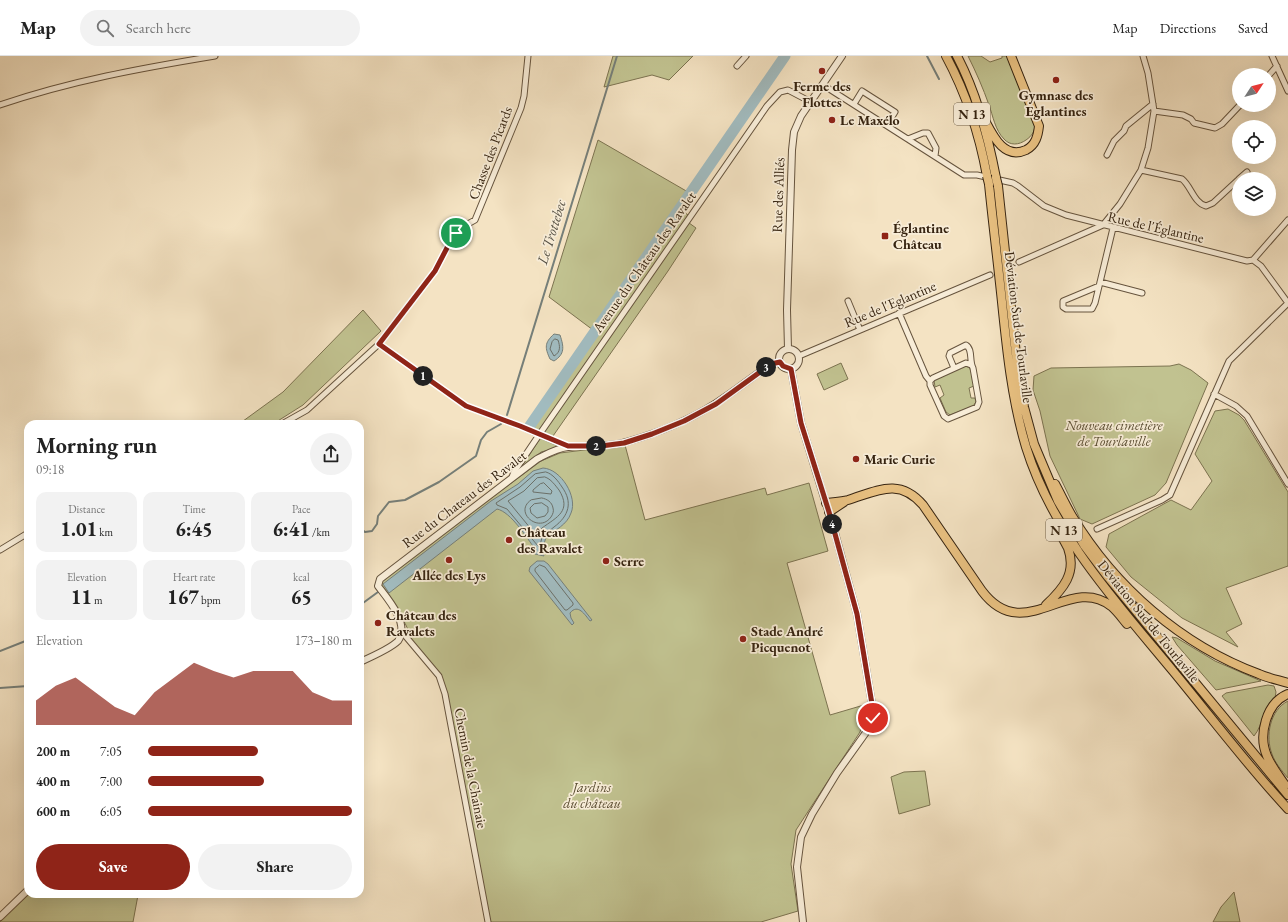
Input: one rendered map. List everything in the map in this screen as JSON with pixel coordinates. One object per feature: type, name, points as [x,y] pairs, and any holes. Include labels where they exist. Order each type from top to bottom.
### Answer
[{"type":"highway","name":"Déviation Sud de Tourlaville","points":[[946,56],[969,104],[979,135],[988,180],[1009,373],[1016,409],[1027,449],[1048,501],[1066,534],[1104,588],[1288,809]]},
{"type":"highway","name":"Déviation Sud de Tourlaville","points":[[956,56],[982,115],[992,153],[997,182],[1018,373],[1024,407],[1041,464],[1058,502],[1084,545],[1108,577],[1288,795]]},
{"type":"highway","points":[[982,115],[996,140],[1009,152],[1027,149],[1036,140],[1039,126],[1011,56]]},
{"type":"highway","points":[[1041,464],[1053,480],[1072,516],[1090,543],[1119,579],[1140,600],[1174,628],[1221,657],[1260,675],[1288,683]]},
{"type":"highway","points":[[826,503],[846,500],[885,488],[899,490],[913,495],[923,505],[982,591],[993,604],[1006,611],[1018,614],[1025,613],[1076,598],[1090,597],[1110,605],[1224,734]]},
{"type":"highway","points":[[829,512],[846,500]]},
{"type":"highway","points":[[1044,607],[1060,592],[1068,579],[1070,564],[1068,549],[1059,532],[1048,501]]},
{"type":"highway","points":[[1288,694],[1279,698],[1272,707],[1263,737],[1267,757],[1288,789]]},
{"type":"street","points":[[0,105],[95,78],[215,56]]},
{"type":"street","name":"Chasse des Picards","points":[[289,420],[306,410],[379,344],[435,271],[456,233],[466,225],[476,220],[523,102],[528,56]]},
{"type":"street","points":[[737,66],[746,56]]},
{"type":"street","name":"Rue des Alliés","points":[[788,349],[787,310],[792,150],[794,132],[801,116],[842,56]]},
{"type":"street","points":[[823,84],[964,175],[977,175],[1012,183],[1044,206],[1054,211],[1103,225],[1120,204],[1141,170],[1148,148],[1154,111],[1148,73],[1143,56]]},
{"type":"street","points":[[1272,56],[1288,91]]},
{"type":"street","name":"Avenue du Château des Ravalet","points":[[512,477],[538,435],[776,96],[783,90],[788,90],[811,102]]},
{"type":"street","points":[[854,104],[862,91],[895,112],[887,125]]},
{"type":"street","points":[[1107,155],[1114,141],[1124,131],[1126,126],[1153,104]]},
{"type":"street","points":[[1154,111],[1183,115],[1191,119],[1194,123],[1215,128],[1222,124],[1233,112]]},
{"type":"street","points":[[908,139],[923,133],[928,133],[936,148],[936,156]]},
{"type":"street","points":[[1141,170],[1182,179],[1186,182],[1199,202],[1206,206],[1213,203],[1232,185]]},
{"type":"street","points":[[1097,529],[1170,495],[1229,362],[1288,303],[1261,266],[1253,260],[1288,220]]},
{"type":"street","name":"Rue de l'Églantine","points":[[1018,262],[1103,225],[1247,261],[1253,260]]},
{"type":"street","points":[[1113,228],[1100,284],[1092,309],[1066,309],[1063,307],[1064,301],[1100,284],[1142,293]]},
{"type":"street","name":"Rue de l'Eglantine","points":[[799,356],[990,275]]},
{"type":"street","points":[[848,301],[860,330]]},
{"type":"street","points":[[899,313],[944,416],[950,419],[977,408],[979,404],[969,348],[966,345],[950,353],[949,356],[954,368]]},
{"type":"street","points":[[379,344],[466,406],[568,446]]},
{"type":"street","points":[[788,349],[793,350],[799,356],[798,364],[791,369],[783,366],[780,362],[782,352],[788,349]]},
{"type":"street","name":"Rue du Chateau des Ravalet","points":[[402,632],[395,610],[378,586],[380,579],[512,477],[549,452],[568,446],[601,446],[624,443],[678,424],[716,404],[771,364],[780,362]]},
{"type":"street","points":[[930,381],[933,378],[966,363],[971,365]]},
{"type":"street","points":[[791,369],[801,423],[829,512],[857,614],[873,710],[873,718],[867,731],[841,766],[812,814],[801,837],[797,867],[803,922]]},
{"type":"street","points":[[1214,394],[1236,406],[1247,416],[1288,484]]},
{"type":"street","points":[[0,550],[24,535]]},
{"type":"street","points":[[364,660],[397,642],[402,632]]},
{"type":"street","name":"Chemin de la Chainaie","points":[[402,632],[439,676],[445,694],[488,922]]},
{"type":"street","points":[[0,917],[24,894]]},
{"type":"green space","points":[[613,56],[693,56],[669,80],[652,75],[604,87]]},
{"type":"green space","points":[[968,56],[981,56],[990,62],[1002,58],[1002,56],[1008,56],[1035,124],[1033,133],[1026,140],[1018,144],[1012,144],[1006,141],[998,131],[982,86]]},
{"type":"green space","points":[[598,140],[688,192],[680,209],[688,215],[685,220],[696,228],[668,271],[553,436],[529,427],[593,330],[549,297]]},
{"type":"green space","points":[[363,310],[381,331],[303,405],[279,420],[244,420],[283,392]]},
{"type":"green space","points":[[841,363],[848,379],[824,390],[817,374]]},
{"type":"green space","name":"Nouveau cimetière de Tourlaville","points":[[1179,364],[1191,370],[1208,383],[1166,483],[1155,495],[1092,524],[1080,519],[1050,456],[1040,411],[1033,390],[1034,376],[1051,368],[1170,366]]},
{"type":"green space","points":[[963,366],[969,367],[971,371],[974,386],[969,388],[971,398],[975,398],[976,402],[973,406],[950,415],[946,412],[940,398],[944,395],[940,385],[935,387],[934,380]]},
{"type":"green space","points":[[1228,409],[1239,415],[1244,420],[1288,492],[1288,566],[1226,588],[1242,624],[1226,632],[1238,647],[1182,618],[1131,577],[1106,547],[1109,534],[1171,500],[1191,510],[1212,481],[1195,454],[1215,411]]},
{"type":"green space","points":[[541,437],[561,447],[541,452],[520,469]]},
{"type":"green space","name":"Jardins du château","points":[[625,445],[645,520],[765,488],[767,495],[809,483],[828,551],[787,563],[830,715],[864,705],[864,718],[860,732],[796,830],[791,864],[798,911],[761,922],[488,922],[439,676],[411,642],[407,627],[380,583],[541,461],[560,453]]},
{"type":"green space","points":[[1172,637],[1177,638],[1215,661],[1261,681],[1216,690],[1177,645]]},
{"type":"green space","points":[[1268,685],[1274,686],[1276,692],[1275,698],[1265,711],[1260,726],[1254,736],[1222,696],[1226,693]]},
{"type":"green space","points":[[1288,701],[1288,778],[1273,757],[1270,747],[1269,732],[1273,717],[1282,705]]},
{"type":"green space","points":[[925,771],[930,805],[899,814],[891,777],[904,772]]},
{"type":"green space","points":[[1234,892],[1240,922],[1213,922],[1221,907]]},
{"type":"green space","points":[[24,898],[137,898],[133,922],[0,922]]},
{"type":"water","points":[[554,334],[560,335],[563,350],[560,356],[554,361],[550,359],[546,346],[548,340]]},
{"type":"water","points":[[543,468],[556,473],[562,478],[570,492],[573,507],[567,521],[546,537],[542,551],[544,556],[535,554],[535,549],[513,520],[508,515],[497,509],[389,593],[383,584],[491,501],[518,484],[533,471]]},
{"type":"water","points":[[537,561],[544,561],[548,564],[592,620],[590,621],[584,613],[576,609],[570,613],[574,623],[572,625],[529,571],[530,567]]},
{"type":"waterway","name":"Le Trottebec","points":[[507,415],[617,56]]},
{"type":"waterway","points":[[529,427],[785,56]]},
{"type":"waterway","points":[[927,56],[939,79]]},
{"type":"waterway","name":"Le Trottebec","points":[[364,531],[372,531],[377,524],[378,516],[389,502],[405,500],[439,482],[476,456],[481,440],[487,432],[501,424]]},
{"type":"waterway","points":[[364,602],[378,592]]},
{"type":"waterway","name":"Le Trottebec","points":[[0,651],[24,642]]},
{"type":"waterway","points":[[0,688],[24,686]]},
{"type":"place","name":"Ferme des Flottes","points":[[822,71]]},
{"type":"place","name":"Gymnase des Eglantines","points":[[1056,80]]},
{"type":"place","name":"Le Maxélo","points":[[832,120]]},
{"type":"place","name":"Églantine Château","points":[[885,236]]},
{"type":"place","name":"Marie Curie","points":[[856,459]]},
{"type":"place","name":"Château des Ravalet","points":[[509,540]]},
{"type":"place","name":"Allée des Lys","points":[[449,560]]},
{"type":"place","name":"Serre","points":[[606,561]]},
{"type":"place","name":"Château des Ravalets","points":[[378,623]]},
{"type":"place","name":"Stade André Picquenot","points":[[743,639]]},
{"type":"route","points":[[456,233],[435,271],[379,344],[466,406],[480,412],[520,426],[538,435],[568,446],[601,446],[624,443],[684,421],[716,404],[771,364],[780,362],[785,368],[791,369],[801,423],[829,512],[857,614],[873,710],[873,718]]}]
